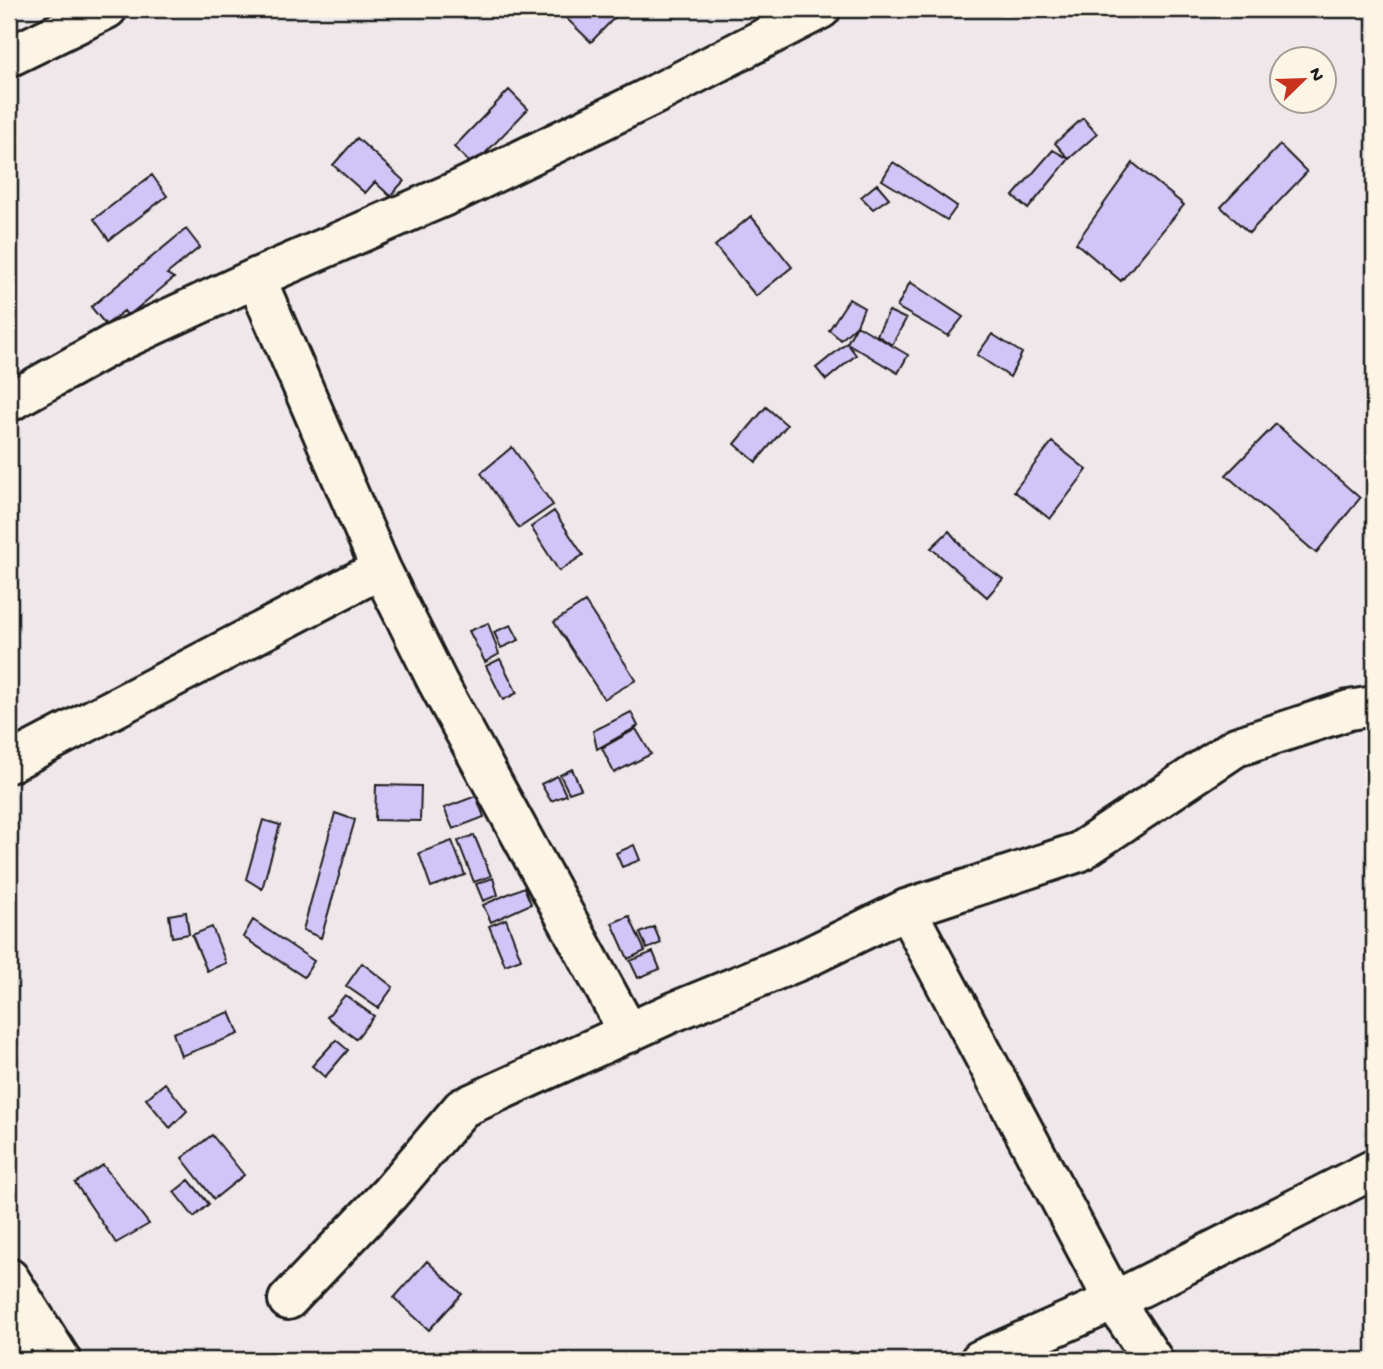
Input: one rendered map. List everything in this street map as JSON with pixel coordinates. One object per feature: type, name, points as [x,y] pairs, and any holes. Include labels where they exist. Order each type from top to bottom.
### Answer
[{"type":"street","points":[[9,57],[107,9]]},
{"type":"street","points":[[9,402],[111,345],[256,278],[459,190],[654,95],[821,9]]},
{"type":"street","points":[[256,278],[380,569],[438,683],[629,1033]]},
{"type":"street","points":[[9,763],[380,569]]},
{"type":"street","points":[[288,1300],[390,1193],[462,1108],[671,1013],[806,958],[906,909],[1079,852],[1236,747],[1349,710],[1374,706]]},
{"type":"street","points":[[906,909],[1114,1301],[1153,1360]]},
{"type":"street","points":[[980,1360],[1114,1301],[1374,1169]]},
{"type":"street","points":[[9,1278],[22,1332],[61,1360]]},
{"type":"building","points":[[569,9],[610,9],[617,15],[591,42],[563,15]]},
{"type":"building","points":[[509,90],[528,109],[473,166],[454,147]]},
{"type":"building","points":[[1083,118],[1097,134],[1069,159],[1055,143]]},
{"type":"building","points":[[357,138],[404,181],[390,196],[375,182],[365,193],[333,165]]},
{"type":"building","points":[[1280,145],[1307,172],[1249,233],[1221,207]]},
{"type":"building","points":[[1053,150],[1069,159],[1028,209],[1013,196]]},
{"type":"building","points":[[893,162],[957,206],[947,220],[882,180]]},
{"type":"building","points":[[1133,163],[1184,205],[1121,281],[1076,243]]},
{"type":"building","points":[[152,175],[167,196],[109,240],[94,219]]},
{"type":"building","points":[[877,184],[889,198],[873,209],[861,197]]},
{"type":"building","points":[[751,216],[792,267],[756,296],[715,246]]},
{"type":"building","points":[[186,229],[200,247],[167,274],[174,278],[128,316],[124,311],[106,325],[91,307]]},
{"type":"building","points":[[910,282],[963,317],[948,336],[897,307]]},
{"type":"building","points":[[849,299],[864,308],[857,325],[841,340],[829,330]]},
{"type":"building","points":[[889,311],[906,319],[892,345],[877,335]]},
{"type":"building","points":[[857,325],[908,355],[898,373],[847,343]]},
{"type":"building","points":[[992,334],[1022,353],[1010,377],[977,355]]},
{"type":"building","points":[[847,343],[856,355],[826,380],[816,368]]},
{"type":"building","points":[[766,407],[787,425],[756,462],[735,444]]},
{"type":"building","points":[[1276,424],[1360,498],[1316,553],[1226,475]]},
{"type":"building","points":[[1052,442],[1087,470],[1050,519],[1014,491]]},
{"type":"building","points":[[512,447],[553,505],[519,528],[481,473]]},
{"type":"building","points":[[554,511],[583,555],[559,571],[531,527]]},
{"type":"building","points":[[949,531],[969,555],[1003,579],[987,597],[931,548]]},
{"type":"building","points":[[585,602],[636,680],[604,699],[554,622]]},
{"type":"building","points":[[488,623],[499,654],[485,662],[469,631]]},
{"type":"building","points":[[511,625],[519,640],[501,648],[494,632]]},
{"type":"building","points":[[500,659],[517,693],[503,700],[486,666]]},
{"type":"building","points":[[631,712],[638,726],[597,749],[593,731]]},
{"type":"building","points":[[636,729],[651,754],[614,773],[602,748]]},
{"type":"building","points":[[572,769],[581,789],[569,793],[560,775]]},
{"type":"building","points":[[557,776],[566,795],[551,801],[541,784]]},
{"type":"building","points":[[376,785],[421,786],[420,821],[375,820]]},
{"type":"building","points":[[476,796],[484,817],[453,829],[444,808]]},
{"type":"building","points":[[335,813],[355,820],[321,938],[303,930]]},
{"type":"building","points":[[263,820],[280,825],[262,889],[246,879]]},
{"type":"building","points":[[474,835],[491,876],[474,882],[458,841]]},
{"type":"building","points":[[452,841],[465,875],[431,887],[419,853]]},
{"type":"building","points":[[634,845],[640,860],[622,867],[616,853]]},
{"type":"building","points":[[493,878],[498,895],[483,901],[476,884]]},
{"type":"building","points":[[524,887],[531,904],[491,922],[483,905]]},
{"type":"building","points":[[186,912],[189,934],[172,937],[169,915]]},
{"type":"building","points":[[629,916],[645,951],[628,959],[612,923]]},
{"type":"building","points":[[506,919],[521,959],[505,965],[489,926]]},
{"type":"building","points":[[253,920],[314,961],[304,977],[243,937]]},
{"type":"building","points":[[212,927],[226,963],[207,971],[192,935]]},
{"type":"building","points":[[654,927],[661,943],[647,949],[640,933]]},
{"type":"building","points":[[653,952],[660,969],[638,978],[630,961]]},
{"type":"building","points":[[362,963],[393,987],[378,1008],[346,986]]},
{"type":"building","points":[[345,995],[374,1016],[356,1039],[327,1017]]},
{"type":"building","points":[[230,1012],[239,1034],[181,1056],[173,1033]]},
{"type":"building","points":[[336,1040],[348,1050],[325,1077],[312,1066]]},
{"type":"building","points":[[165,1083],[187,1111],[170,1128],[146,1099]]},
{"type":"building","points":[[212,1135],[244,1175],[214,1199],[182,1158]]},
{"type":"building","points":[[103,1165],[149,1224],[116,1243],[75,1183]]},
{"type":"building","points":[[189,1180],[209,1204],[194,1217],[174,1192]]},
{"type":"building","points":[[427,1261],[462,1294],[429,1330],[394,1298]]}]
